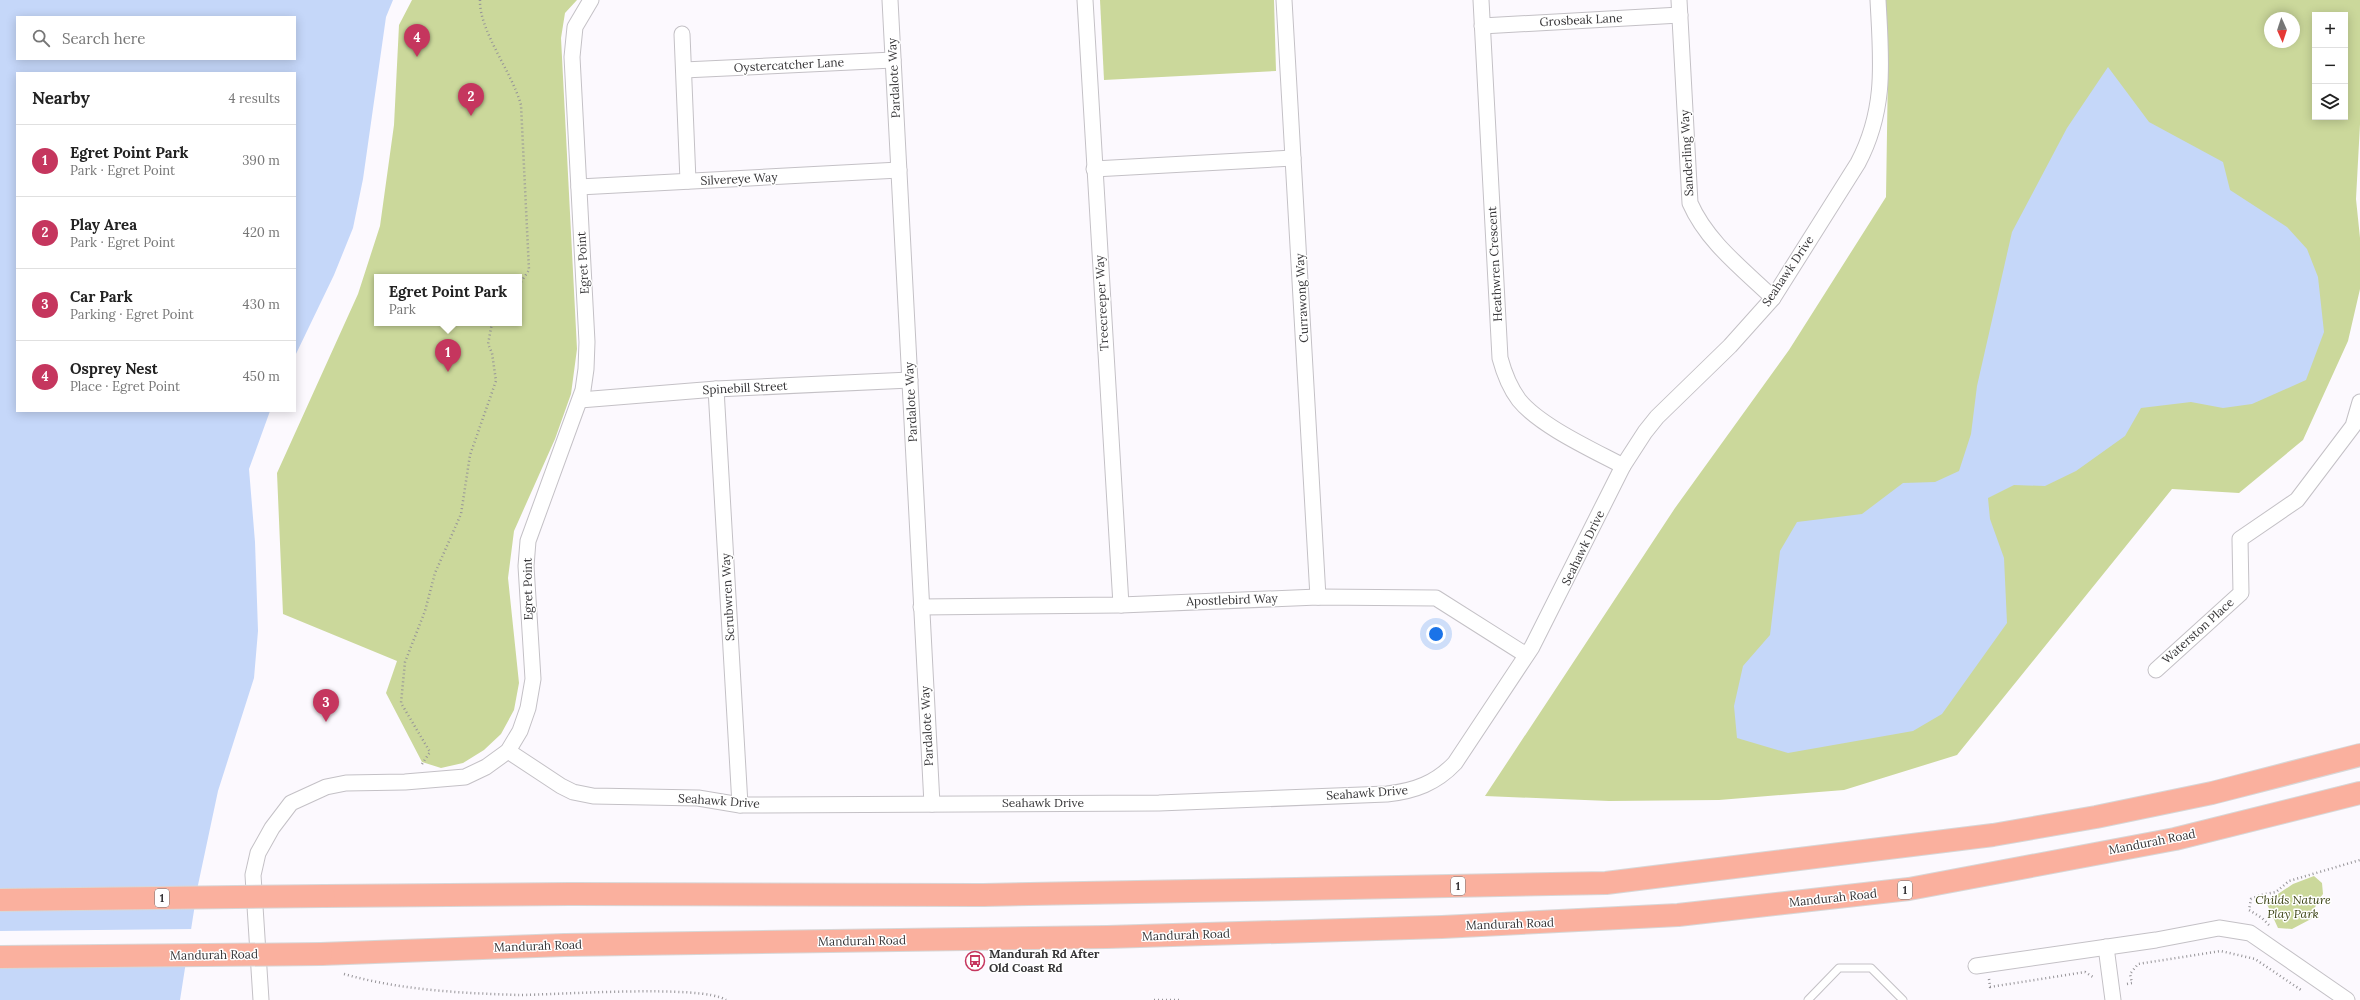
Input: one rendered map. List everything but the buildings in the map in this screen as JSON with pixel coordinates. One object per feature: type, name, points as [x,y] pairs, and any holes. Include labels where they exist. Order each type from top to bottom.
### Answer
[{"type":"highway","name":"1","points":[[0,900],[570,894],[983,895],[1606,883],[1993,835],[2096,817],[2205,794],[2360,756]]},
{"type":"highway","name":"Mandurah Road","points":[[0,957],[321,954],[565,945],[1107,937],[1442,927],[1678,916],[1909,889],[2176,839],[2360,793]]},
{"type":"street","name":"Egret Point","points":[[261,1000],[253,875],[258,852],[272,828],[291,803],[326,787],[346,783],[420,781],[465,777],[486,767],[508,751],[520,731],[528,708],[533,679],[526,566],[528,541],[580,400],[586,370],[587,342],[572,57],[575,27],[591,0]]},
{"type":"street","name":"Pardalote Way","points":[[890,0],[932,804]]},
{"type":"street","name":"Treecreeper Way","points":[[1085,0],[1121,605]]},
{"type":"street","name":"Currawong Way","points":[[1284,0],[1318,597]]},
{"type":"street","name":"Heathwren Crescent","points":[[1481,0],[1500,358],[1506,378],[1519,399],[1531,412],[1581,444],[1623,466]]},
{"type":"street","name":"Sanderling Way","points":[[1679,0],[1690,203],[1696,216],[1718,246],[1773,298]]},
{"type":"street","name":"Seahawk Drive","points":[[508,751],[561,786],[573,792],[593,796],[698,798],[740,805],[1159,803],[1387,794],[1422,788],[1444,775],[1455,763],[1526,655],[1550,615],[1623,466],[1645,432],[1657,417],[1730,346],[1773,298],[1866,147],[1880,98],[1881,76],[1878,0]]},
{"type":"street","name":"Grosbeak Lane","points":[[1482,26],[1680,15]]},
{"type":"street","points":[[682,34],[688,181]]},
{"type":"street","name":"Oystercatcher Lane","points":[[684,70],[893,60]]},
{"type":"street","points":[[1094,170],[1293,158]]},
{"type":"street","name":"Silvereye Way","points":[[579,187],[899,170]]},
{"type":"street","name":"Spinebill Street","points":[[580,400],[716,389],[910,380]]},
{"type":"street","name":"Scrubwren Way","points":[[716,389],[740,805]]},
{"type":"street","name":"Waterston Place","points":[[2156,670],[2241,593],[2240,539],[2297,500],[2356,428],[2360,402]]},
{"type":"street","name":"Apostlebird Way","points":[[921,607],[1121,605],[1318,597],[1436,598],[1526,655]]},
{"type":"street","points":[[1980,965],[2106,947],[2218,928],[2250,933],[2347,1000]]},
{"type":"street","points":[[2106,947],[2112,993]]},
{"type":"lane","points":[[1808,1000],[1839,968],[1871,968],[1903,1000]]},
{"type":"path","points":[[480,0],[483,20],[516,86],[521,104],[529,270],[522,280]]},
{"type":"path","points":[[420,781],[420,769],[430,752],[401,703],[405,662],[425,611],[435,573],[461,514],[470,455],[496,381],[493,359],[488,344],[491,326]]},
{"type":"path","points":[[2255,959],[2266,944],[2269,925],[2262,918],[2249,910],[2252,899],[2261,894],[2276,892],[2289,881],[2360,860]]},
{"type":"path","points":[[1980,965],[1990,986],[2085,972],[2097,980],[2100,988],[2112,993],[2132,983],[2130,974],[2138,964],[2222,951],[2255,959],[2304,992]]},
{"type":"path","points":[[338,972],[368,981],[416,990],[518,995],[678,992],[719,995],[726,1000]]},
{"type":"path","points":[[1154,1000],[1179,1000]]},
{"type":"green space","points":[[412,0],[577,0],[565,13],[561,38],[577,349],[571,394],[555,439],[514,531],[508,578],[519,683],[514,710],[501,734],[484,750],[463,763],[441,768],[422,762],[386,693],[397,661],[283,614],[277,473],[358,294],[380,226],[394,125],[399,25]]},
{"type":"green space","points":[[1100,0],[1274,0],[1276,71],[1104,80]]},
{"type":"green space","points":[[1883,0],[2360,0],[2360,124],[2356,199],[2360,238],[2360,289],[2348,341],[2303,440],[2239,493],[2172,489],[1957,755],[1844,790],[1719,800],[1609,801],[1485,796],[1675,508],[1789,350],[1886,197],[1888,68]]},
{"type":"green space","name":"Childs Nature Play Park","points":[[2314,876],[2322,883],[2323,894],[2317,902],[2311,919],[2292,929],[2278,928],[2266,902],[2293,884]]},
{"type":"water","points":[[0,0],[393,0],[386,17],[363,179],[353,228],[334,275],[296,354],[296,72],[16,72],[16,412],[270,412],[249,469],[255,542],[258,631],[254,678],[218,791],[198,885],[180,1000],[0,1000]]},
{"type":"water","points":[[2108,67],[2149,122],[2223,162],[2230,190],[2287,227],[2307,249],[2318,277],[2324,332],[2306,380],[2252,404],[2223,408],[2191,402],[2141,408],[2125,436],[2076,471],[2045,486],[2014,485],[1988,498],[1990,519],[2004,558],[2007,623],[1942,714],[1913,731],[1788,753],[1737,738],[1734,706],[1743,666],[1770,635],[1780,551],[1797,522],[1862,514],[1903,483],[1935,482],[1959,471],[1971,434],[1977,386],[2012,232],[2067,128]]},
{"type":"pier","points":[[193,929],[188,960],[0,962],[0,931]]},
{"type":"place","name":"Osprey Nest","points":[[417,57]]},
{"type":"place","name":"Play Area","points":[[471,116]]},
{"type":"place","name":"Egret Point Park","points":[[448,372]]},
{"type":"place","name":"Car Park","points":[[326,722]]},
{"type":"place","name":"Mandurah Rd After Old Coast Rd","points":[[975,961]]}]
